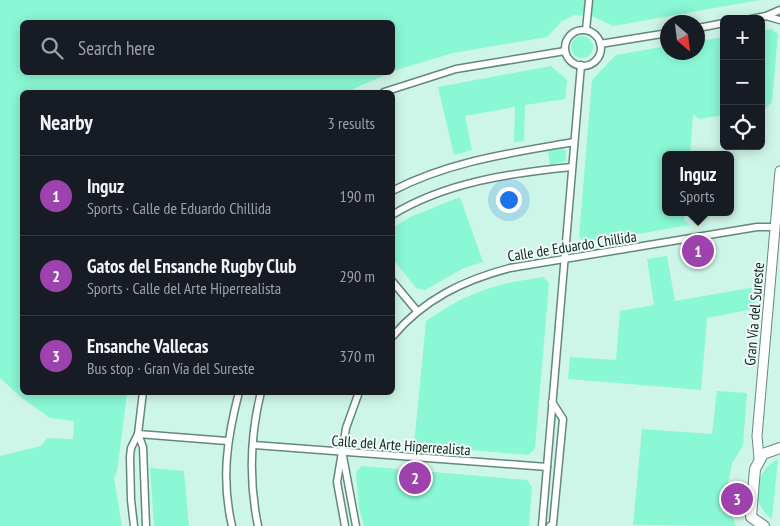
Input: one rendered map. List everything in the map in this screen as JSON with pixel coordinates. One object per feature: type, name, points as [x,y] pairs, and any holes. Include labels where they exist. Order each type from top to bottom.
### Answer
[{"type":"main road","points":[[764,526],[751,522],[753,480],[759,458],[763,454],[780,448]]},
{"type":"street","points":[[586,30],[589,0]]},
{"type":"street","points":[[766,16],[780,10]]},
{"type":"street","points":[[766,16],[780,20]]},
{"type":"street","points":[[705,27],[720,24]]},
{"type":"street","points":[[586,30],[595,35],[600,44],[596,59],[581,65],[570,61],[565,51],[566,39],[575,31],[586,30]]},
{"type":"street","points":[[600,44],[660,34]]},
{"type":"street","points":[[390,90],[456,69],[565,51]]},
{"type":"street","points":[[542,526],[581,65]]},
{"type":"street","points":[[395,190],[438,170],[475,159],[574,142]]},
{"type":"street","points":[[395,214],[414,204],[466,184],[540,170],[572,167]]},
{"type":"street","name":"Gran Vía del Sureste","points":[[759,458],[757,436],[780,171]]},
{"type":"street","name":"Calle de Eduardo Chillida","points":[[395,334],[417,311],[450,289],[510,268],[758,227],[776,227]]},
{"type":"street","points":[[395,285],[417,311]]},
{"type":"street","points":[[134,526],[130,457],[131,448],[138,434],[143,395]]},
{"type":"street","points":[[232,526],[226,475],[227,441],[238,395]]},
{"type":"street","points":[[258,526],[254,504],[253,445],[254,421],[260,395]]},
{"type":"street","points":[[345,526],[337,482],[346,428],[358,395]]},
{"type":"street","points":[[550,526],[552,524],[562,419],[552,402]]},
{"type":"street","points":[[138,434],[227,441]]},
{"type":"street","points":[[138,434],[143,447],[146,526]]},
{"type":"street","name":"Calle del Arte Hiperrealista","points":[[253,445],[547,467]]},
{"type":"street","points":[[342,453],[356,526]]},
{"type":"green space","points":[[0,0],[760,0],[675,15],[660,15],[660,18],[613,26],[592,16],[575,15],[562,21],[547,37],[453,53],[395,70],[395,20],[20,20],[20,75],[385,75],[351,90],[20,90],[20,395],[127,395],[117,472],[114,478],[122,526],[0,526],[0,456],[41,446],[47,438],[73,439],[74,421],[50,418],[22,398],[0,378]]},
{"type":"green space","points":[[772,29],[778,34],[772,102],[765,108],[765,60],[765,30]]},
{"type":"green space","points":[[582,36],[590,39],[593,47],[590,55],[582,58],[574,55],[571,47],[574,39]]},
{"type":"green space","points":[[720,38],[720,116],[699,119],[693,114],[690,151],[662,151],[662,216],[684,216],[684,220],[690,225],[585,243],[579,237],[592,80],[616,55],[660,47],[660,60],[705,60],[705,40]]},
{"type":"green space","points":[[551,66],[567,80],[565,99],[525,105],[524,141],[514,142],[515,107],[465,116],[472,150],[454,155],[438,87]]},
{"type":"green space","points":[[561,148],[566,151],[566,161],[550,165],[548,150]]},
{"type":"green space","points":[[460,197],[483,262],[462,269],[425,290],[416,288],[395,262],[395,227],[410,217]]},
{"type":"green space","points":[[667,256],[675,301],[756,287],[754,309],[707,318],[701,390],[568,379],[570,357],[616,360],[620,311],[654,305],[647,259]]},
{"type":"green space","points":[[543,277],[549,283],[535,449],[528,455],[414,445],[426,321],[455,303],[482,291],[510,283]]},
{"type":"green space","points":[[717,391],[747,393],[743,445],[732,464],[728,483],[728,504],[736,526],[633,525],[642,429],[712,434]]},
{"type":"green space","points":[[778,459],[772,519],[760,505],[757,488],[759,479],[764,472]]},
{"type":"green space","points":[[362,466],[527,480],[532,487],[529,526],[364,526],[359,508],[356,472]]},
{"type":"green space","points":[[150,468],[184,471],[189,526],[154,526]]},
{"type":"place","name":"Inguz","points":[[698,251]]},
{"type":"place","name":"Gatos del Ensanche Rugby Club","points":[[415,478]]},
{"type":"place","name":"Ensanche Vallecas","points":[[737,499]]}]
